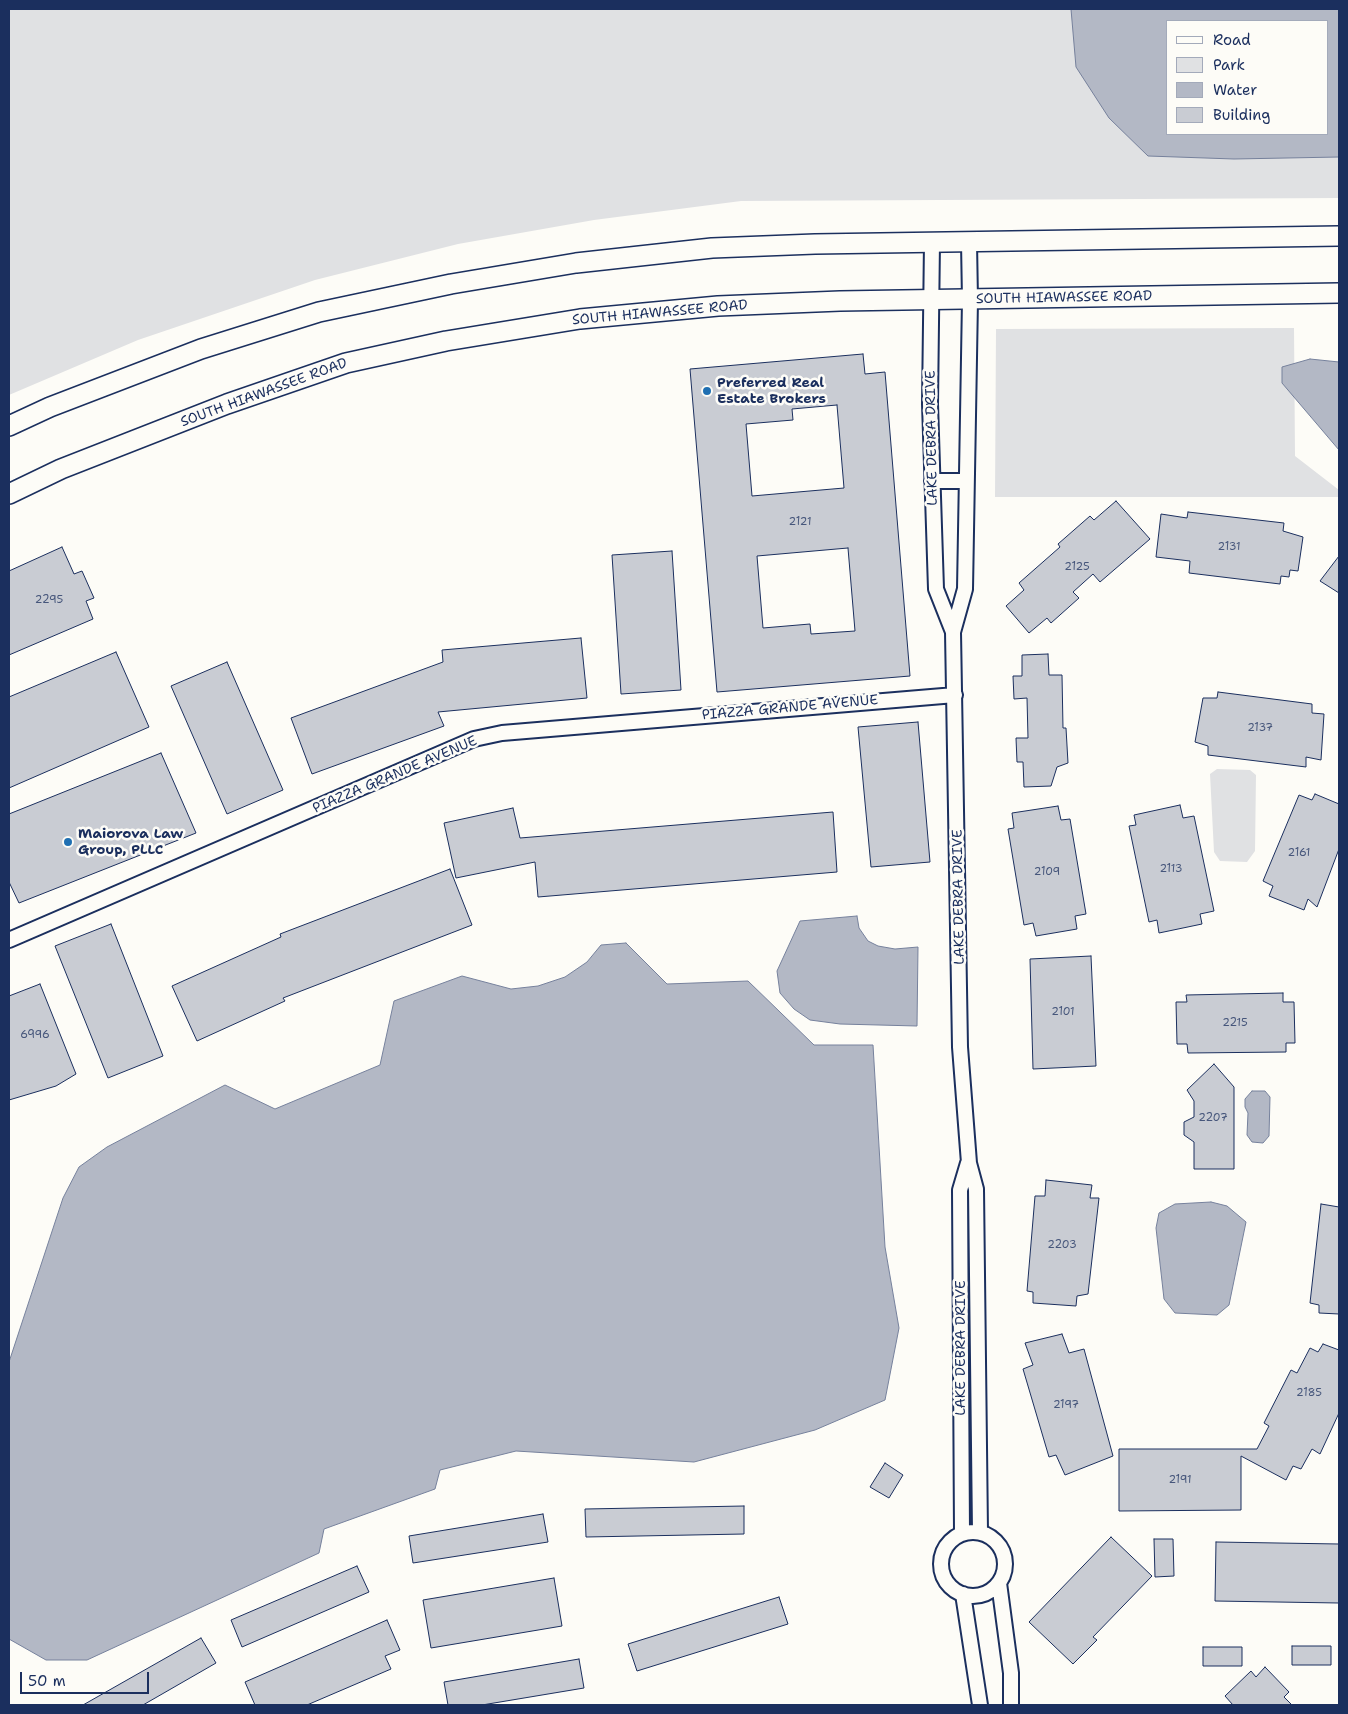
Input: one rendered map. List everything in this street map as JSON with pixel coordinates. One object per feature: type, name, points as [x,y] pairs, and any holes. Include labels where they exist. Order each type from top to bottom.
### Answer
[{"type":"street","points":[[9,426],[50,406],[201,348],[319,312],[451,284],[576,263],[712,248],[932,242],[1339,236]]},
{"type":"street","name":"LAKE DEBRA DRIVE","points":[[932,242],[930,300],[932,480],[936,589],[953,632]]},
{"type":"street","name":"LAKE DEBRA DRIVE","points":[[968,242],[970,300],[965,589],[953,632],[960,1047],[968,1163],[976,1188],[980,1532]]},
{"type":"street","name":"SOUTH HIAWASSEE ROAD","points":[[9,494],[61,469],[227,404],[368,357],[580,319],[718,306],[840,301],[1339,293]]},
{"type":"street","points":[[932,480],[966,481]]},
{"type":"street","name":"PIAZZA GRANDE AVENUE","points":[[9,940],[474,739],[502,733],[955,694]]},
{"type":"street","name":"LAKE DEBRA DRIVE","points":[[962,1534],[960,1190],[968,1163]]},
{"type":"street","points":[[999,1584],[980,1595],[963,1594],[947,1582],[941,1570],[942,1555],[948,1544],[962,1534],[980,1532],[998,1543],[1004,1556],[1005,1569],[999,1584],[1010,1672],[1012,1705]]},
{"type":"street","points":[[963,1594],[980,1705]]},
{"type":"green space","points":[[9,9],[1339,9],[1339,198],[741,201],[594,220],[458,244],[315,280],[138,340],[9,395]]},
{"type":"green space","points":[[1294,328],[1295,456],[1339,490],[1339,497],[995,497],[996,329]]},
{"type":"green space","points":[[1217,769],[1250,770],[1256,775],[1255,851],[1247,862],[1220,861],[1214,852],[1210,774]]},
{"type":"water","points":[[1071,9],[1339,9],[1339,157],[1234,159],[1148,156],[1109,118],[1076,67]]},
{"type":"water","points":[[1310,359],[1339,362],[1339,450],[1282,383],[1282,367]]},
{"type":"water","points":[[857,916],[859,928],[868,941],[878,946],[895,949],[918,947],[917,1026],[840,1024],[810,1020],[794,1009],[780,993],[777,971],[800,921]]},
{"type":"water","points":[[626,943],[667,984],[748,981],[814,1045],[873,1045],[885,1247],[899,1328],[885,1400],[815,1430],[694,1462],[516,1451],[440,1470],[435,1489],[324,1529],[319,1553],[87,1660],[46,1660],[9,1639],[9,1362],[63,1198],[79,1167],[107,1147],[225,1085],[275,1109],[380,1065],[394,1001],[462,976],[511,989],[538,986],[565,977],[587,962],[601,945]]},
{"type":"water","points":[[1252,1091],[1265,1091],[1270,1097],[1269,1136],[1263,1143],[1252,1142],[1247,1135],[1248,1113],[1245,1107],[1245,1099]]},
{"type":"water","points":[[1211,1202],[1227,1206],[1246,1222],[1229,1305],[1217,1315],[1175,1313],[1164,1299],[1156,1228],[1159,1213],[1175,1204]]},
{"type":"building","points":[[863,354],[865,374],[885,372],[910,676],[717,692],[690,369]],"holes":[[[837,405],[844,488],[752,496],[746,424],[793,420],[792,409]],[[848,548],[855,631],[811,634],[810,624],[763,628],[757,556]]]},
{"type":"building","points":[[1116,501],[1150,539],[1100,582],[1093,574],[1073,592],[1079,598],[1051,623],[1047,618],[1029,633],[1006,606],[1024,590],[1019,583],[1060,547],[1058,544],[1090,516],[1094,520]]},
{"type":"building","points":[[1188,512],[1284,523],[1283,531],[1303,537],[1298,571],[1290,570],[1289,577],[1281,576],[1280,584],[1189,573],[1190,561],[1156,557],[1161,514],[1187,518]]},
{"type":"building","points":[[62,547],[74,574],[82,571],[94,598],[86,601],[93,619],[9,655],[9,571]]},
{"type":"building","points":[[672,551],[681,690],[621,694],[612,555]]},
{"type":"building","points":[[1339,556],[1339,593],[1320,581]]},
{"type":"building","points":[[581,638],[587,698],[438,712],[444,726],[312,774],[291,718],[443,662],[442,650]]},
{"type":"building","points":[[116,652],[149,727],[9,788],[9,697]]},
{"type":"building","points":[[1048,654],[1049,675],[1062,675],[1063,728],[1066,728],[1068,763],[1057,767],[1051,786],[1024,787],[1023,762],[1017,762],[1016,738],[1028,738],[1027,698],[1014,699],[1013,676],[1022,676],[1022,655]]},
{"type":"building","points":[[227,662],[283,790],[227,814],[171,686]]},
{"type":"building","points":[[1218,692],[1312,704],[1312,713],[1324,714],[1321,760],[1306,757],[1306,767],[1208,755],[1208,746],[1195,742],[1203,698],[1217,698]]},
{"type":"building","points":[[918,722],[930,862],[871,867],[858,727]]},
{"type":"building","points":[[161,753],[196,833],[19,903],[9,882],[9,814]]},
{"type":"building","points":[[1315,794],[1339,804],[1339,849],[1317,907],[1308,899],[1304,910],[1269,896],[1273,886],[1263,881],[1299,795],[1312,800]]},
{"type":"building","points":[[1180,805],[1183,818],[1194,816],[1214,911],[1200,914],[1202,924],[1159,933],[1157,920],[1149,922],[1129,826],[1136,825],[1134,815]]},
{"type":"building","points":[[1058,806],[1061,820],[1070,819],[1086,914],[1075,916],[1077,929],[1036,936],[1033,923],[1024,925],[1008,829],[1014,828],[1012,813]]},
{"type":"building","points":[[513,808],[520,838],[833,812],[837,872],[538,897],[535,862],[456,878],[444,823]]},
{"type":"building","points":[[450,869],[472,925],[283,998],[285,1001],[197,1041],[172,986],[281,937],[280,934]]},
{"type":"building","points":[[111,924],[163,1056],[108,1078],[55,946]]},
{"type":"building","points":[[1091,956],[1096,1066],[1033,1069],[1030,959]]},
{"type":"building","points":[[40,984],[76,1074],[56,1086],[9,1100],[9,996]]},
{"type":"building","points":[[1283,993],[1283,1002],[1294,1002],[1295,1043],[1286,1043],[1286,1052],[1188,1053],[1187,1044],[1177,1044],[1176,1002],[1187,1002],[1186,995]]},
{"type":"building","points":[[1214,1064],[1234,1087],[1234,1169],[1194,1169],[1194,1142],[1184,1135],[1184,1122],[1194,1117],[1194,1101],[1187,1090]]},
{"type":"building","points":[[1046,1180],[1092,1185],[1090,1198],[1099,1198],[1088,1294],[1077,1296],[1076,1306],[1033,1303],[1033,1292],[1027,1291],[1035,1196],[1045,1196]]},
{"type":"building","points":[[1321,1204],[1339,1207],[1339,1314],[1319,1313],[1319,1305],[1310,1303]]},
{"type":"building","points":[[1062,1334],[1069,1353],[1084,1349],[1113,1456],[1065,1475],[1056,1455],[1049,1457],[1023,1369],[1033,1365],[1025,1343]]},
{"type":"building","points":[[1323,1344],[1339,1350],[1339,1413],[1320,1454],[1312,1449],[1301,1469],[1293,1466],[1286,1480],[1241,1456],[1241,1510],[1119,1511],[1119,1449],[1257,1449],[1269,1426],[1264,1423],[1291,1370],[1297,1373],[1310,1348],[1318,1352]]},
{"type":"building","points":[[885,1463],[903,1475],[889,1498],[870,1487]]},
{"type":"building","points":[[744,1506],[744,1534],[586,1537],[585,1509]]},
{"type":"building","points":[[543,1514],[548,1542],[413,1563],[409,1536]]},
{"type":"building","points":[[1111,1537],[1152,1576],[1093,1637],[1097,1640],[1073,1664],[1029,1622]]},
{"type":"building","points":[[1154,1539],[1173,1539],[1174,1576],[1155,1577]]},
{"type":"building","points":[[1216,1542],[1339,1544],[1339,1603],[1215,1601]]},
{"type":"building","points":[[357,1566],[369,1592],[242,1647],[231,1620]]},
{"type":"building","points":[[554,1578],[562,1626],[431,1648],[423,1600]]},
{"type":"building","points":[[779,1597],[788,1624],[637,1671],[628,1644]]},
{"type":"building","points":[[387,1620],[400,1650],[385,1656],[391,1669],[307,1705],[255,1705],[245,1682]]},
{"type":"building","points":[[201,1638],[216,1663],[143,1705],[83,1705]]},
{"type":"building","points":[[1292,1646],[1331,1646],[1331,1665],[1292,1665]]},
{"type":"building","points":[[1203,1647],[1242,1647],[1242,1666],[1203,1666]]},
{"type":"building","points":[[579,1659],[584,1688],[482,1705],[448,1705],[444,1682]]},
{"type":"building","points":[[1265,1667],[1289,1692],[1284,1697],[1292,1705],[1233,1705],[1225,1696],[1251,1671],[1256,1677]]},
{"type":"place","name":"Preferred Real Estate Brokers","points":[[707,391]]},
{"type":"place","name":"Maiorova Law Group, PLLC","points":[[68,842]]}]
